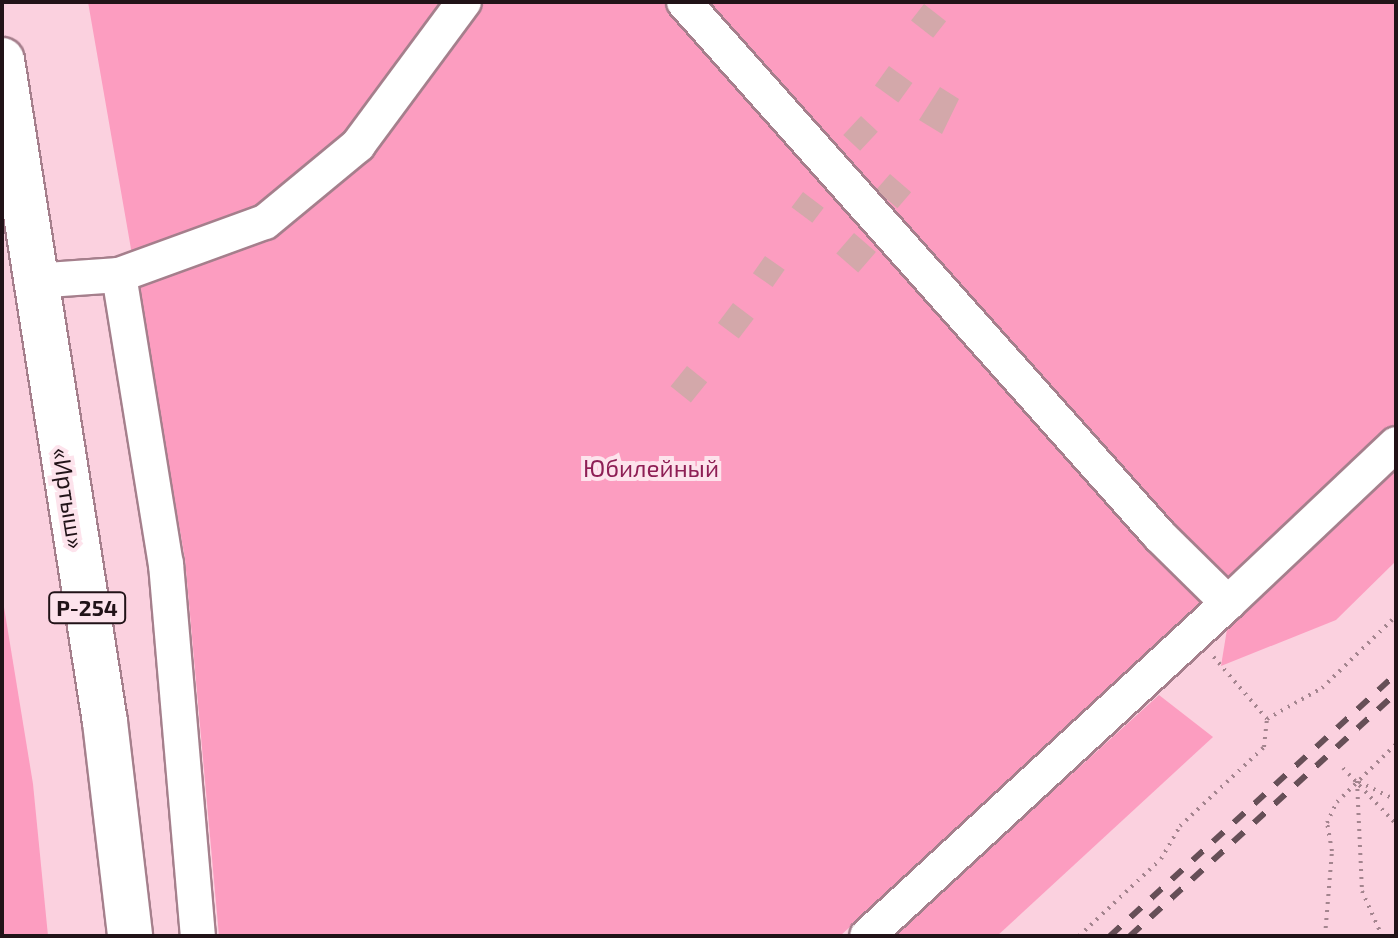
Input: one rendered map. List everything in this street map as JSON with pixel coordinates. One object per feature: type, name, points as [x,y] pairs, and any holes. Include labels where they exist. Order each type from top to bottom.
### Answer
[{"type":"main road","name":"«Иртыш»","points":[[2,60],[33,281],[105,722],[130,936]]},
{"type":"street","points":[[33,281],[119,275],[265,222],[358,145],[464,2]]},
{"type":"street","points":[[684,2],[1160,536],[1228,603]]},
{"type":"street","points":[[119,275],[166,564],[198,936]]},
{"type":"street","points":[[867,936],[1396,444]]},
{"type":"path","points":[[1267,719],[1322,688],[1396,616]]},
{"type":"path","points":[[1079,936],[1161,859],[1180,826],[1264,747],[1267,719],[1194,634]]},
{"type":"path","points":[[1325,936],[1332,851],[1327,823],[1357,781],[1396,744]]},
{"type":"path","points":[[1343,768],[1396,824]]},
{"type":"path","points":[[1357,781],[1396,800]]},
{"type":"path","points":[[1357,781],[1362,891],[1382,936]]},
{"type":"green space","name":"Юбилейный","points":[[88,2],[1396,2],[1396,423],[840,936],[219,936],[185,559]]},
{"type":"green space","points":[[1396,444],[1396,561],[1336,620],[1221,666],[1229,617]]},
{"type":"green space","points":[[2,595],[33,784],[48,936],[2,936]]},
{"type":"green space","points":[[1159,695],[1213,737],[997,936],[893,936]]},
{"type":"building","points":[[924,4],[946,21],[933,38],[911,21]]},
{"type":"building","points":[[889,66],[912,83],[898,102],[875,85]]},
{"type":"building","points":[[940,87],[959,99],[942,134],[919,120]]},
{"type":"building","points":[[861,116],[878,132],[860,151],[843,135]]},
{"type":"building","points":[[890,174],[911,192],[897,208],[876,190]]},
{"type":"building","points":[[803,192],[824,208],[812,223],[792,207]]},
{"type":"building","points":[[854,233],[876,252],[858,272],[836,253]]},
{"type":"building","points":[[765,256],[785,270],[773,287],[753,273]]},
{"type":"building","points":[[733,303],[754,319],[739,339],[718,323]]},
{"type":"building","points":[[687,366],[707,382],[691,403],[671,386]]},
{"type":"railway","points":[[1110,936],[1396,674]]},
{"type":"railway","points":[[1130,936],[1396,693]]}]
